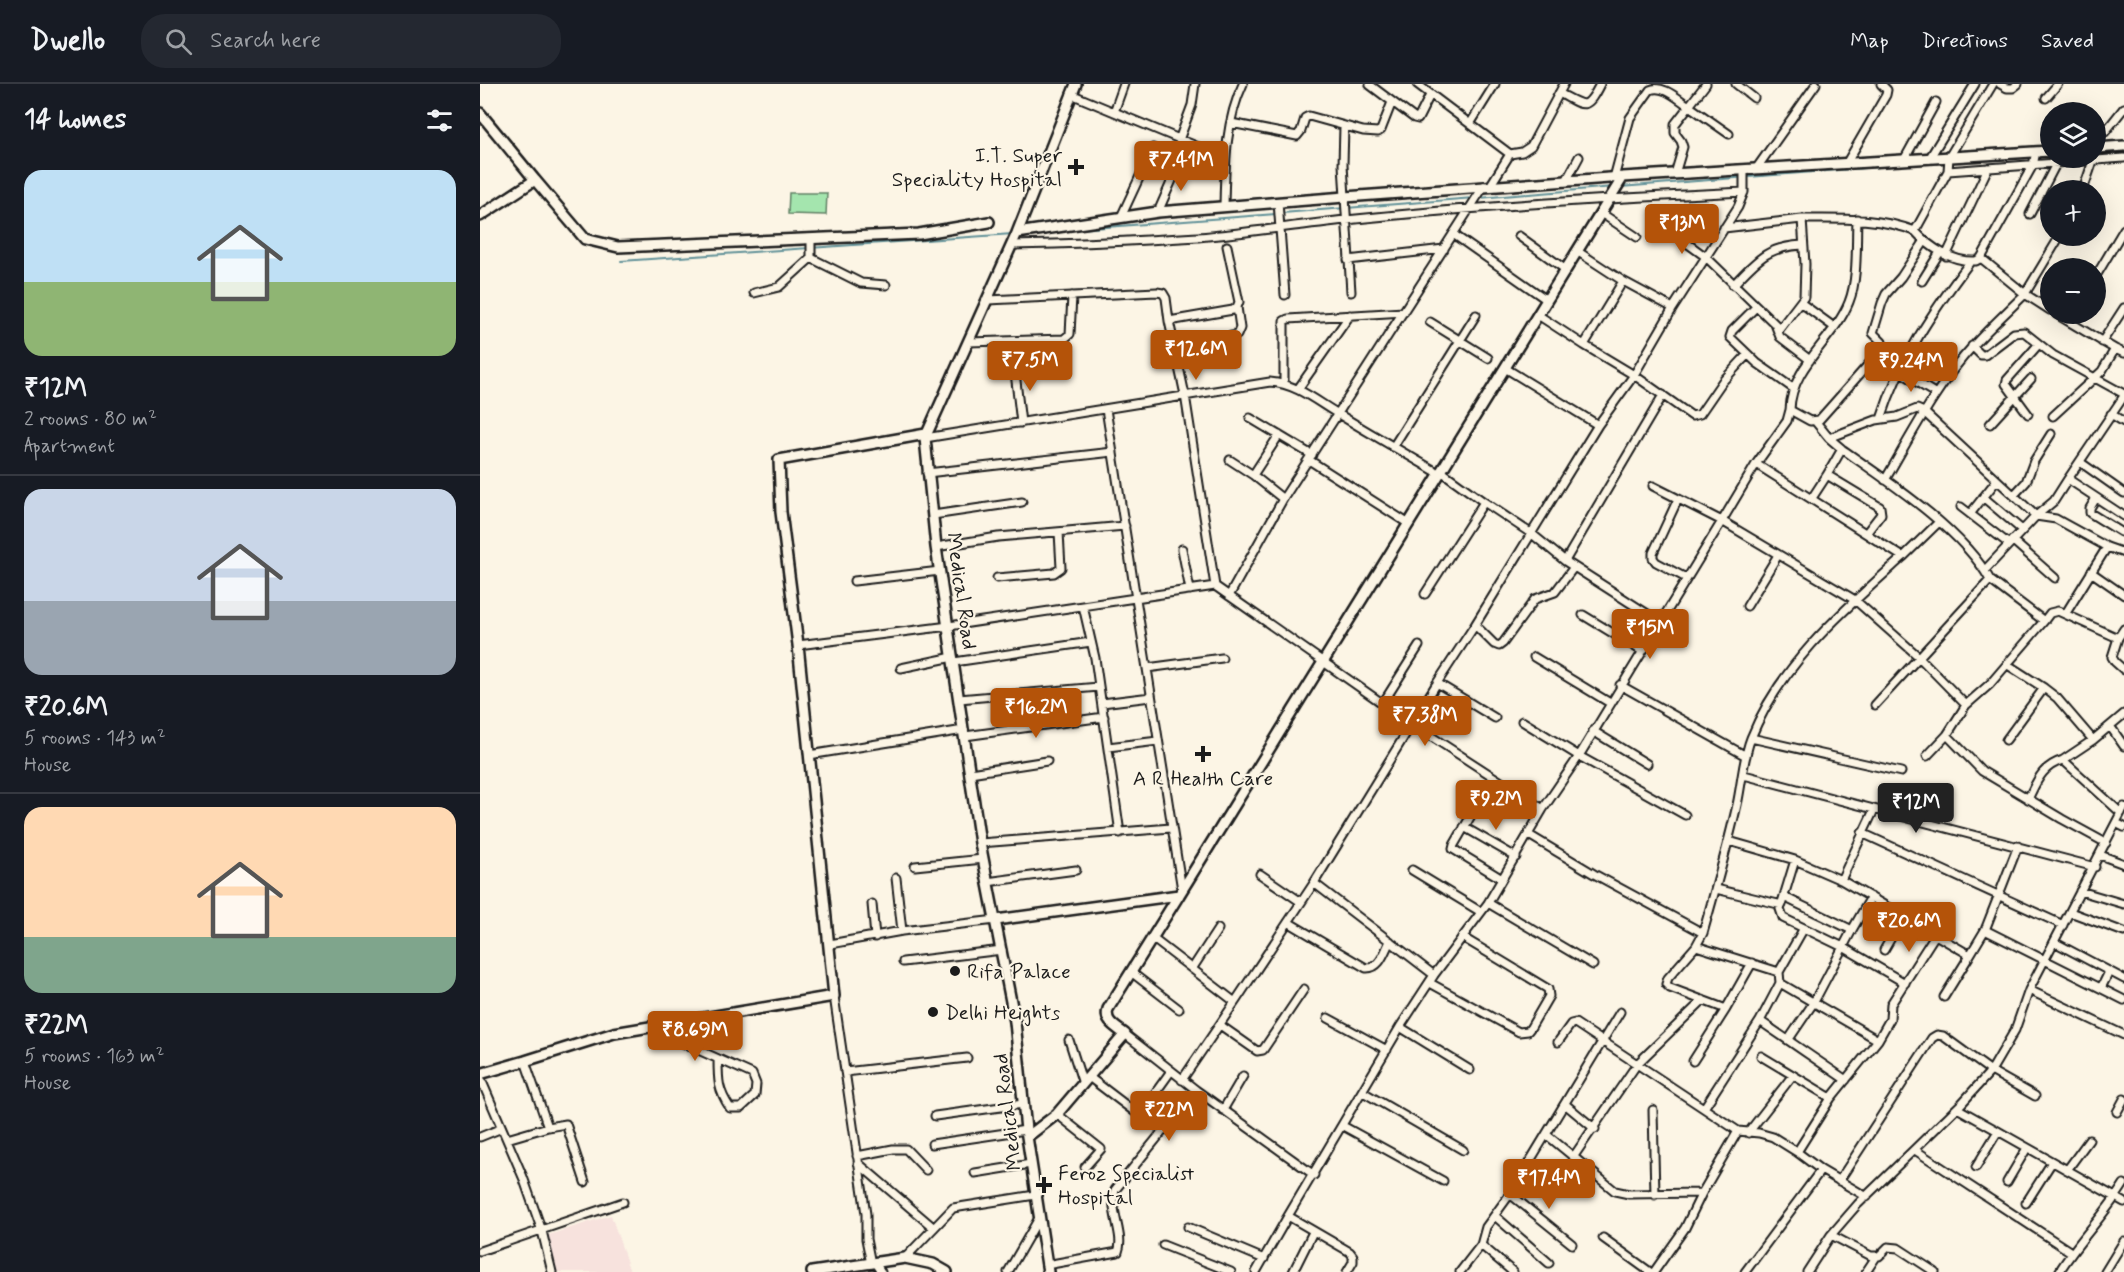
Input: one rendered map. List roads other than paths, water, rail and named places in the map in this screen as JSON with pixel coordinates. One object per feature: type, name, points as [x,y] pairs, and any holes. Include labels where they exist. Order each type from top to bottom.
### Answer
[{"type":"street","name":"Medical Road","points":[[1047,1268],[1026,1134],[1015,1022],[980,843],[936,547],[925,436],[1012,245],[1076,84]]},
{"type":"street","points":[[1114,112],[1124,84]]},
{"type":"street","points":[[1179,140],[1192,105],[1195,84]]},
{"type":"street","points":[[1224,206],[1225,158],[1237,97],[1243,84]]},
{"type":"street","points":[[1418,84],[1510,154]]},
{"type":"street","points":[[1470,124],[1495,84]]},
{"type":"street","points":[[1229,596],[1283,499],[1473,202],[1510,154],[1522,152],[1531,146],[1564,84]]},
{"type":"street","points":[[1559,93],[1581,104],[1586,104],[1591,101],[1600,84]]},
{"type":"street","points":[[1675,174],[1683,147],[1674,129],[1675,124],[1706,84]]},
{"type":"street","points":[[1736,84],[1754,98]]},
{"type":"street","points":[[1846,164],[1886,95],[1887,90],[1881,84]]},
{"type":"street","points":[[1929,159],[1975,84]]},
{"type":"street","points":[[1915,231],[1993,84]]},
{"type":"street","points":[[2000,84],[2007,88],[2013,88],[2018,84]]},
{"type":"street","points":[[2046,98],[2058,84]]},
{"type":"street","points":[[1370,85],[1418,119],[1431,95]]},
{"type":"street","points":[[1756,169],[1812,85]]},
{"type":"street","points":[[1314,1175],[1182,1080],[1109,1022],[1106,1015],[1108,1009],[1614,194],[1630,118],[1650,90],[1655,87],[1661,88],[1729,134]]},
{"type":"street","points":[[1071,94],[1225,158]]},
{"type":"street","points":[[1231,123],[1297,136],[1300,134],[1306,116],[1378,132],[1381,130],[1392,102]]},
{"type":"street","points":[[1904,160],[1936,102]]},
{"type":"street","points":[[2106,131],[2124,108]]},
{"type":"street","points":[[480,112],[585,239],[618,247],[919,234],[990,222]]},
{"type":"street","points":[[1344,126],[1342,148],[1351,292]]},
{"type":"street","points":[[2106,147],[2124,146]]},
{"type":"street","points":[[1121,217],[1153,148]]},
{"type":"street","points":[[1724,228],[1802,219],[1857,219],[1899,225],[1915,231],[1924,242],[1943,254],[1976,261],[1981,258],[2033,165],[2036,152]]},
{"type":"street","points":[[1949,165],[2040,152]]},
{"type":"street","points":[[1566,181],[1579,158]]},
{"type":"street","points":[[2106,159],[2124,158]]},
{"type":"street","points":[[1017,233],[1158,212],[1619,177],[1744,173],[1756,169],[1929,159],[1949,165],[1988,168],[2040,165]]},
{"type":"street","points":[[1158,212],[1180,162]]},
{"type":"street","points":[[1922,281],[1943,254],[1988,168]]},
{"type":"street","points":[[2030,214],[2053,168]]},
{"type":"street","points":[[1182,1080],[1314,883],[1598,425],[1634,375],[1673,308],[1738,207],[1744,189],[1744,173]]},
{"type":"street","points":[[480,216],[535,180]]},
{"type":"street","points":[[1012,245],[1198,237],[1280,225],[1346,220],[1473,202],[1744,189]]},
{"type":"street","points":[[1278,202],[1285,295]]},
{"type":"street","points":[[1601,213],[1637,237]]},
{"type":"street","points":[[1778,331],[1801,303],[1806,290],[1802,219]]},
{"type":"street","points":[[1256,1272],[1400,1027],[1434,975],[1488,903],[1543,809],[1579,756],[1756,464],[1786,421],[1794,389],[1810,360],[1850,301],[1857,219]]},
{"type":"street","points":[[2106,259],[2124,229]]},
{"type":"street","points":[[1454,234],[1547,300]]},
{"type":"street","points":[[1673,234],[1706,257],[1775,324],[1780,337],[1810,360]]},
{"type":"street","points":[[1519,236],[1566,270]]},
{"type":"street","points":[[754,293],[779,288],[811,258],[811,239]]},
{"type":"street","points":[[1790,410],[1810,421],[1819,420],[1882,348],[1882,342],[1873,333],[1882,303],[1886,294],[1901,277],[1924,242]]},
{"type":"street","points":[[1733,285],[1755,263],[1774,249],[1803,245]]},
{"type":"street","points":[[1175,348],[1237,335],[1240,328],[1237,307],[1239,302],[1227,246]]},
{"type":"street","points":[[1885,480],[1936,394],[1972,346],[2025,294],[2054,246]]},
{"type":"street","points":[[1348,260],[1444,249]]},
{"type":"street","points":[[1577,251],[1623,281],[1673,308]]},
{"type":"street","points":[[811,258],[861,283],[886,285]]},
{"type":"street","points":[[1981,258],[2040,304]]},
{"type":"street","points":[[1881,419],[1899,371],[1925,325],[1970,261]]},
{"type":"street","points":[[1584,345],[1623,281]]},
{"type":"street","points":[[988,300],[1163,293],[1166,298],[1185,395],[1215,586]]},
{"type":"street","points":[[969,342],[1064,339],[1070,334],[1072,296]]},
{"type":"street","points":[[1801,303],[1834,327]]},
{"type":"street","points":[[1169,321],[1233,310],[1237,307]]},
{"type":"street","points":[[1756,307],[1730,334],[1732,340],[1747,355],[1794,389]]},
{"type":"street","points":[[2102,342],[2124,308]]},
{"type":"street","points":[[1284,383],[1284,321],[1404,312]]},
{"type":"street","points":[[1298,388],[1350,315]]},
{"type":"street","points":[[1393,447],[1476,315]]},
{"type":"street","points":[[1538,315],[1634,375],[1692,416],[1696,416],[1722,382],[1747,355]]},
{"type":"street","points":[[1430,322],[1488,357]]},
{"type":"street","points":[[2072,324],[2124,353]]},
{"type":"street","points":[[1972,346],[1981,355],[1985,355],[2018,331],[2024,332],[2038,345],[2124,395],[2055,501],[2036,516],[1985,570]]},
{"type":"street","points":[[2028,414],[2008,387],[2007,380],[2038,345]]},
{"type":"street","points":[[2053,416],[2102,371],[2115,349]]},
{"type":"street","points":[[1014,364],[1021,423]]},
{"type":"street","points":[[1505,368],[1598,425]]},
{"type":"street","points":[[1899,371],[1936,394]]},
{"type":"street","points":[[1990,424],[2031,379]]},
{"type":"street","points":[[868,1265],[866,1214],[834,996],[798,645],[781,512],[779,460],[1270,382],[1284,383],[1298,388],[1393,447],[1440,473],[1532,534],[1565,561],[1659,622]]},
{"type":"street","points":[[1565,561],[1664,395]]},
{"type":"street","points":[[1106,409],[1180,893]]},
{"type":"street","points":[[1829,438],[1881,419],[1897,417],[1914,409],[1924,412],[2036,516],[2056,519],[2124,554]]},
{"type":"street","points":[[2111,414],[2124,422]]},
{"type":"street","points":[[1250,418],[1279,435],[1408,524]]},
{"type":"street","points":[[1815,421],[1842,449],[1939,522],[1964,545],[1985,570],[1990,580],[2044,621]]},
{"type":"street","points":[[2014,495],[2026,482],[2034,461],[2051,434]]},
{"type":"street","points":[[1253,475],[1279,435]]},
{"type":"street","points":[[1812,498],[1842,449]]},
{"type":"street","points":[[927,473],[1113,452]]},
{"type":"street","points":[[1230,460],[1283,499]]},
{"type":"street","points":[[2080,462],[2124,493]]},
{"type":"street","points":[[1756,464],[1867,532],[1903,557]]},
{"type":"street","points":[[1827,475],[1880,507],[1881,514],[1867,532]]},
{"type":"street","points":[[2068,479],[2124,516]]},
{"type":"street","points":[[1970,514],[1998,480]]},
{"type":"street","points":[[1653,486],[1722,521],[1854,600],[1918,656],[1966,705]]},
{"type":"street","points":[[1983,497],[2022,530]]},
{"type":"street","points":[[2096,498],[2090,508],[2090,513],[2121,532]]},
{"type":"street","points":[[1678,499],[1653,553],[1653,558],[1656,562],[1686,578]]},
{"type":"street","points":[[933,515],[1022,502]]},
{"type":"street","points":[[1425,594],[1484,502]]},
{"type":"street","points":[[1961,507],[2011,542],[2055,578]]},
{"type":"street","points":[[1726,1009],[1670,988],[1666,984],[1668,978],[1696,946],[1703,933],[1729,841],[1751,738],[1770,701],[1790,670],[1813,642],[1854,600],[1939,522]]},
{"type":"street","points":[[936,547],[998,537],[1125,526]]},
{"type":"street","points":[[997,578],[1058,571],[1061,568],[1059,532]]},
{"type":"street","points":[[2066,614],[2107,547]]},
{"type":"street","points":[[1182,549],[1190,590]]},
{"type":"street","points":[[1747,606],[1778,555]]},
{"type":"street","points":[[1475,625],[1499,646],[1534,599],[1555,592],[1574,567]]},
{"type":"street","points":[[854,581],[940,571]]},
{"type":"street","points":[[2091,572],[2124,595]]},
{"type":"street","points":[[1875,705],[1990,580]]},
{"type":"street","points":[[798,645],[949,626],[1215,586],[1412,724],[1543,809]]},
{"type":"street","points":[[1083,606],[1102,703],[1120,833]]},
{"type":"street","points":[[1927,756],[1947,735],[1966,705],[2008,665],[2054,611],[2066,614],[2118,638]]},
{"type":"street","points":[[1583,615],[1642,651]]},
{"type":"street","points":[[2124,629],[2118,638],[2112,657],[2124,670]]},
{"type":"street","points":[[901,668],[1091,642]]},
{"type":"street","points":[[1383,703],[1419,646]]},
{"type":"street","points":[[1534,657],[1610,703]]},
{"type":"street","points":[[1147,668],[1222,658]]},
{"type":"street","points":[[2008,665],[2044,688],[2066,708],[2093,740]]},
{"type":"street","points":[[1437,683],[1495,718]]},
{"type":"street","points":[[1620,685],[1746,756]]},
{"type":"street","points":[[959,699],[1099,687]]},
{"type":"street","points":[[2006,740],[2044,688]]},
{"type":"street","points":[[1102,703],[1151,698]]},
{"type":"street","points":[[2028,799],[2042,772],[2052,763],[2063,760],[2093,740],[2124,714]]},
{"type":"street","points":[[809,755],[964,733],[1104,717]]},
{"type":"street","points":[[1522,721],[1579,756],[1685,815]]},
{"type":"street","points":[[2110,726],[2124,746]]},
{"type":"street","points":[[1593,731],[1647,764]]},
{"type":"street","points":[[1947,735],[1982,771],[2106,843]]},
{"type":"street","points":[[1751,738],[1901,772]]},
{"type":"street","points":[[1108,747],[1158,741]]},
{"type":"street","points":[[1807,1272],[1843,1220],[1957,1108],[1991,1071],[2015,1030],[2029,990],[2122,810],[2063,760]]},
{"type":"street","points":[[970,773],[1047,761]]},
{"type":"street","points":[[1744,775],[2094,867]]},
{"type":"street","points":[[1476,807],[1453,849],[1502,879]]},
{"type":"street","points":[[1841,880],[1874,810]]},
{"type":"street","points":[[2116,823],[2124,827]]},
{"type":"street","points":[[1464,826],[1516,857]]},
{"type":"street","points":[[980,843],[1171,828]]},
{"type":"street","points":[[1862,833],[2063,926]]},
{"type":"street","points":[[1529,836],[1703,933]]},
{"type":"street","points":[[1729,841],[1796,860],[1841,880],[1970,955]]},
{"type":"street","points":[[1944,997],[1985,930],[2018,846]]},
{"type":"street","points":[[2100,855],[2124,864]]},
{"type":"street","points":[[915,866],[983,859]]},
{"type":"street","points":[[1796,860],[1783,901],[1781,914],[1784,918],[1843,947],[1905,983]]},
{"type":"street","points":[[987,882],[1076,870]]},
{"type":"street","points":[[1412,870],[1481,912]]},
{"type":"street","points":[[1260,874],[1301,902]]},
{"type":"street","points":[[896,878],[902,931]]},
{"type":"street","points":[[1314,883],[1434,975]]},
{"type":"street","points":[[1716,889],[1783,901],[1852,930]]},
{"type":"street","points":[[2080,891],[2124,904]]},
{"type":"street","points":[[830,944],[902,931],[996,920],[1180,893]]},
{"type":"street","points":[[1789,1039],[1814,1002],[1872,897]]},
{"type":"street","points":[[1488,903],[1593,965]]},
{"type":"street","points":[[872,904],[874,937]]},
{"type":"street","points":[[2070,912],[2124,933]]},
{"type":"street","points":[[1884,950],[1903,917]]},
{"type":"street","points":[[1288,922],[1366,968],[1372,969],[1377,966],[1390,941]]},
{"type":"street","points":[[1704,1108],[1760,1021],[1780,983],[1779,972],[1804,928]]},
{"type":"street","points":[[1192,969],[1218,929]]},
{"type":"street","points":[[1985,930],[2124,1000]]},
{"type":"street","points":[[1797,1152],[1832,1098],[1878,1040],[1890,1019],[1891,1004],[1935,935]]},
{"type":"street","points":[[1430,982],[1519,1032],[1524,1032],[1531,1027],[1549,996],[1548,989],[1462,937]]},
{"type":"street","points":[[1152,938],[1235,1002]]},
{"type":"street","points":[[2054,942],[2124,979]]},
{"type":"street","points":[[1696,946],[1779,972]]},
{"type":"street","points":[[903,962],[1002,950]]},
{"type":"street","points":[[1693,1061],[1752,963]]},
{"type":"street","points":[[1131,972],[1179,1009]]},
{"type":"street","points":[[2101,988],[2109,972]]},
{"type":"street","points":[[1780,983],[1878,1040]]},
{"type":"street","points":[[1220,1025],[1257,1051],[1263,1050],[1304,989]]},
{"type":"street","points":[[2029,990],[2124,1035]]},
{"type":"street","points":[[552,1272],[542,1231],[523,1177],[480,1075],[614,1033],[834,996]]},
{"type":"street","points":[[1574,1156],[1595,1129],[1637,1064],[1703,1000]]},
{"type":"street","points":[[1460,1272],[1481,1245],[1486,1227],[1547,1135],[1620,1012]]},
{"type":"street","points":[[1328,1018],[1387,1050]]},
{"type":"street","points":[[1760,1021],[1846,1080]]},
{"type":"street","points":[[1558,1042],[1573,1023],[1738,1131],[1773,1137],[1821,1170],[1867,1197]]},
{"type":"street","points":[[647,1027],[752,1074],[756,1084],[755,1095],[741,1108],[730,1108],[720,1094],[718,1059]]},
{"type":"street","points":[[1400,1027],[1470,1070]]},
{"type":"street","points":[[932,1144],[1026,1134],[1057,1114],[1125,1034]]},
{"type":"street","points":[[1839,1181],[1932,1038],[1937,1035],[1943,1036],[1991,1071],[2035,1096]]},
{"type":"street","points":[[1069,1040],[1086,1081],[1135,1112],[1143,1110],[1171,1071]]},
{"type":"street","points":[[1761,1056],[1832,1098]]},
{"type":"street","points":[[845,1072],[967,1058]]},
{"type":"street","points":[[525,1062],[548,1127]]},
{"type":"street","points":[[1748,1132],[1793,1075]]},
{"type":"street","points":[[1223,1110],[1243,1076]]},
{"type":"street","points":[[1047,1268],[1118,1252],[1120,1244],[1112,1207],[1115,1190],[1196,1090]]},
{"type":"street","points":[[1363,1092],[1463,1150]]},
{"type":"street","points":[[2117,1112],[2124,1099]]},
{"type":"street","points":[[935,1116],[1023,1104]]},
{"type":"street","points":[[1565,1104],[1595,1129]]},
{"type":"street","points":[[1957,1108],[2124,1202]]},
{"type":"street","points":[[1653,1110],[1655,1195]]},
{"type":"street","points":[[1057,1114],[1101,1149],[1085,1167]]},
{"type":"street","points":[[507,1139],[566,1124],[585,1182]]},
{"type":"street","points":[[1343,1126],[1443,1181]]},
{"type":"street","points":[[480,1137],[502,1128]]},
{"type":"street","points":[[1603,1238],[1652,1272],[1685,1228],[1702,1193],[1738,1131]]},
{"type":"street","points":[[1976,1167],[1998,1131]]},
{"type":"street","points":[[1547,1135],[1615,1191],[1655,1195],[1702,1193]]},
{"type":"street","points":[[2067,1170],[2089,1140]]},
{"type":"street","points":[[2007,1182],[2027,1148]]},
{"type":"street","points":[[858,1160],[893,1149],[906,1149],[926,1170]]},
{"type":"street","points":[[1915,1150],[2072,1252]]},
{"type":"street","points":[[858,1160],[934,1228]]},
{"type":"street","points":[[2026,1203],[2052,1162]]},
{"type":"street","points":[[975,1173],[1031,1164]]},
{"type":"street","points":[[1745,1272],[1821,1170]]},
{"type":"street","points":[[2059,1272],[2124,1184]]},
{"type":"street","points":[[1510,1194],[1572,1244]]},
{"type":"street","points":[[904,1258],[953,1208],[1035,1195]]},
{"type":"street","points":[[480,1251],[623,1202]]},
{"type":"street","points":[[1288,1216],[1350,1252],[1353,1262],[1347,1272]]},
{"type":"street","points":[[1495,1216],[1549,1263]]},
{"type":"street","points":[[1008,1272],[1039,1218]]},
{"type":"street","points":[[1188,1227],[1264,1259]]},
{"type":"street","points":[[1293,1272],[1313,1232]]},
{"type":"street","points":[[1831,1235],[1876,1257]]},
{"type":"street","points":[[2105,1272],[2124,1241]]},
{"type":"street","points":[[1163,1245],[1231,1272]]},
{"type":"street","points":[[1481,1245],[1513,1272]]},
{"type":"street","points":[[1866,1272],[1876,1257],[1888,1247],[1893,1246],[1935,1272]]},
{"type":"street","points":[[812,1272],[904,1258],[933,1264],[947,1272]]},
{"type":"street","points":[[868,1265],[881,1272]]},
{"type":"waterway","points":[[1620,187],[1931,163]]},
{"type":"waterway","points":[[1479,198],[1614,187]]},
{"type":"waterway","points":[[1282,213],[1474,198]]},
{"type":"waterway","points":[[1067,230],[1276,214]]},
{"type":"waterway","points":[[621,261],[1013,234]]},
{"type":"place","name":"I.T. Super Speciality Hospital","points":[[1076,167]]},
{"type":"place","name":"A R Health Care","points":[[1203,754]]},
{"type":"place","name":"Rifa Palace","points":[[955,971]]},
{"type":"place","name":"Delhi Heights","points":[[933,1012]]},
{"type":"place","name":"Feroz Specialist Hospital","points":[[1044,1185]]}]
